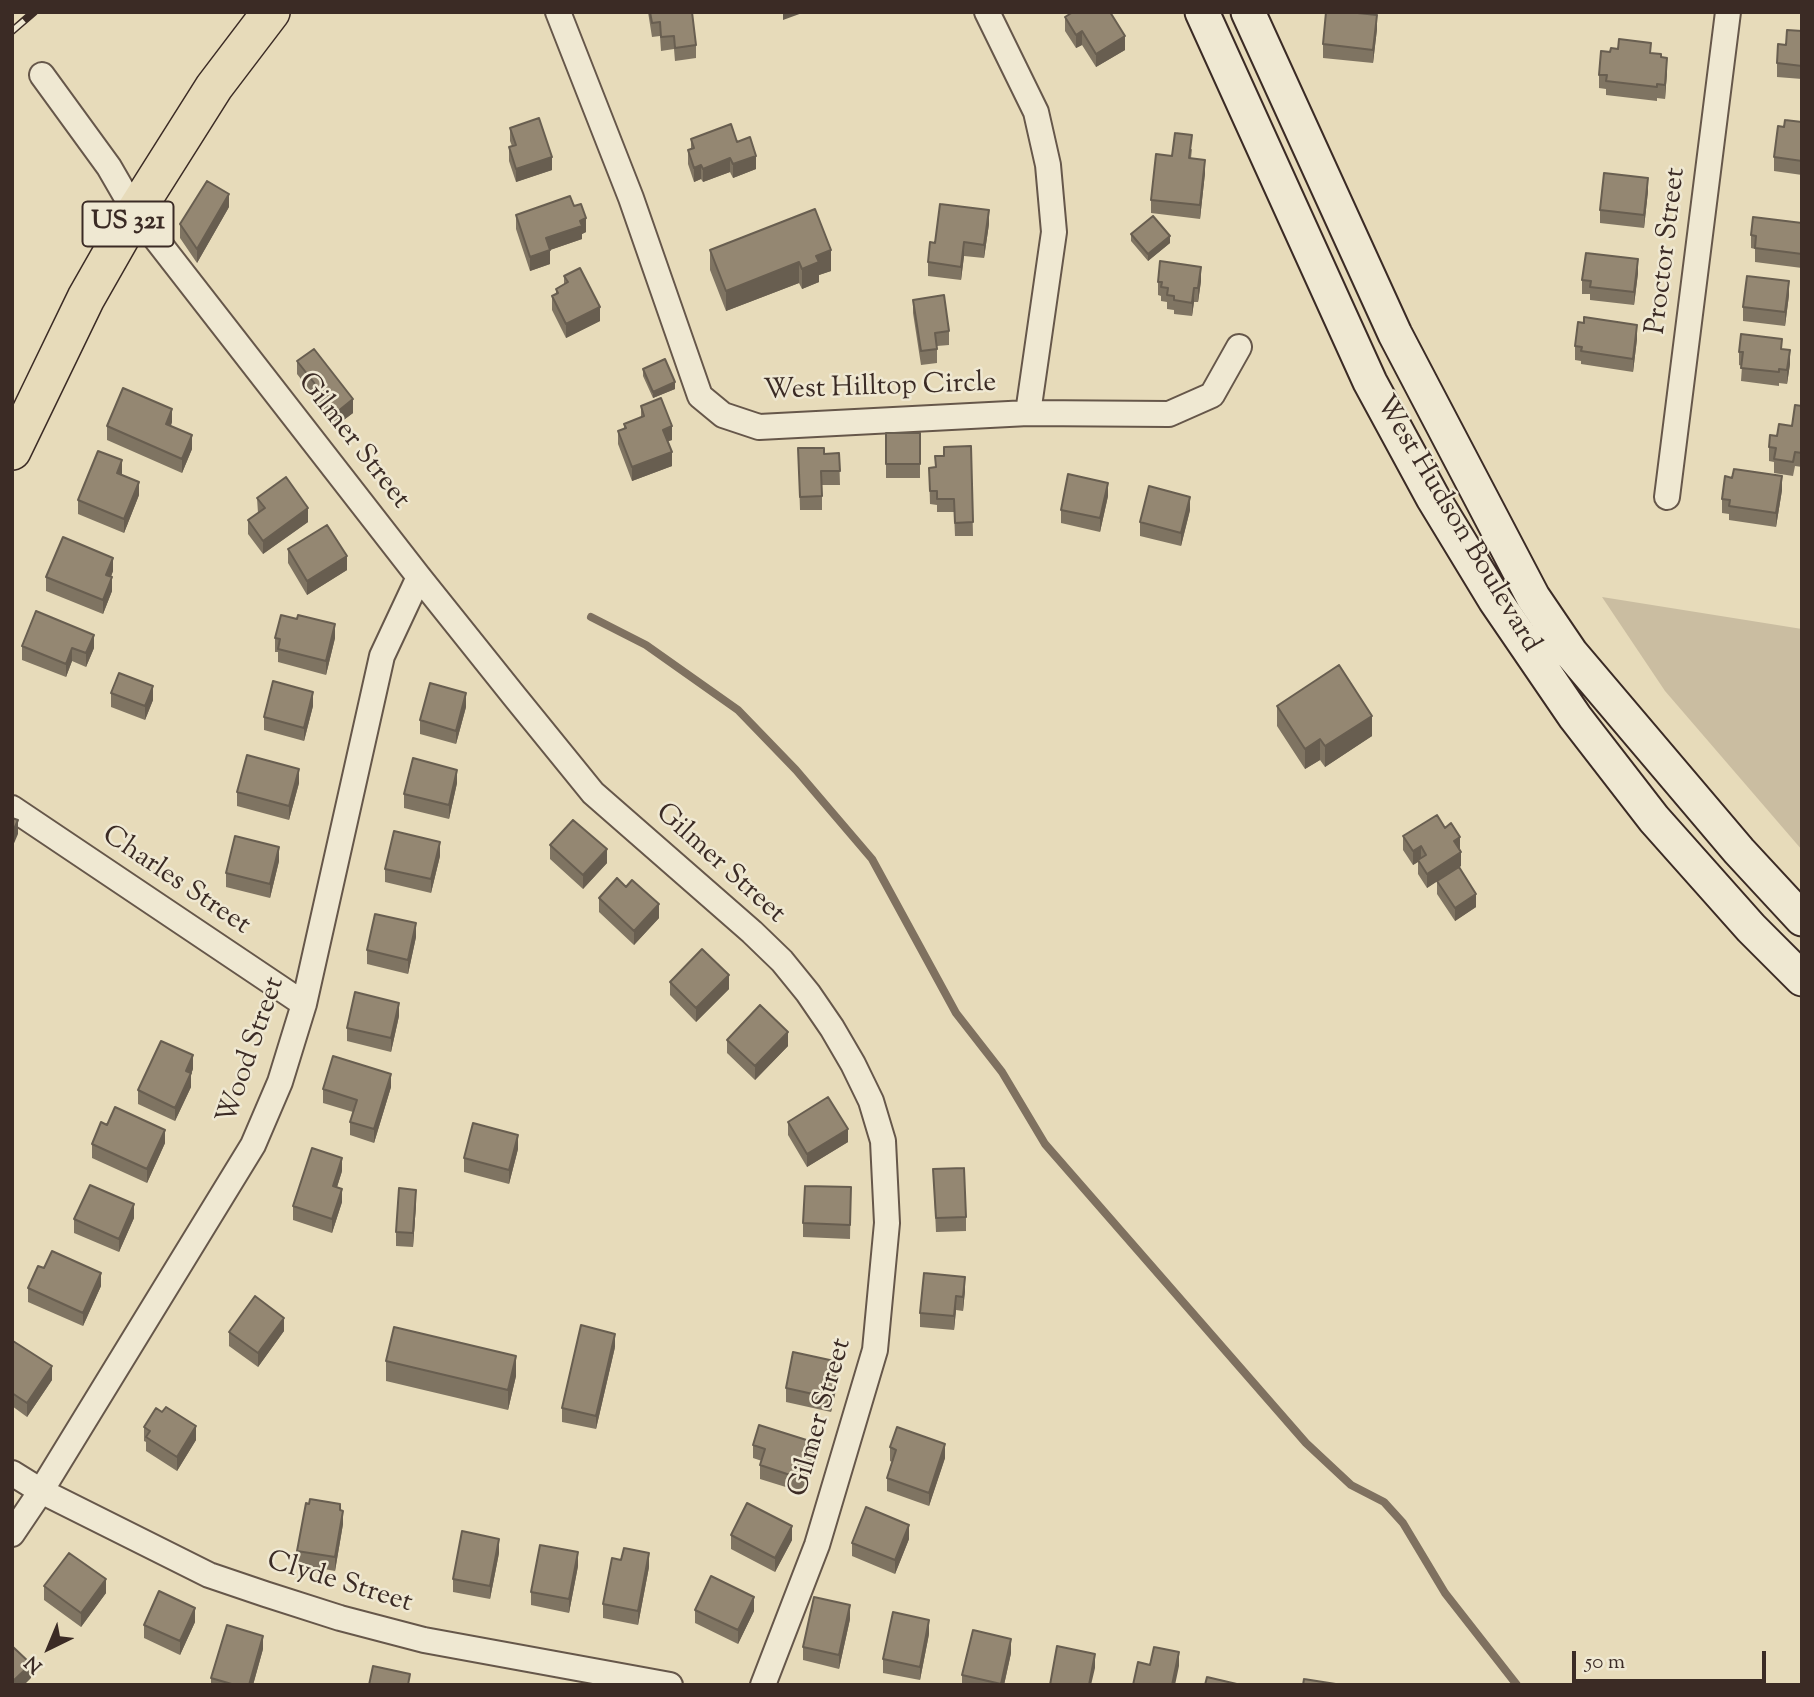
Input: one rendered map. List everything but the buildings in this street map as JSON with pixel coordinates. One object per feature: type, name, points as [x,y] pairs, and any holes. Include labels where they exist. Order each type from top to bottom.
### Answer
[{"type":"main road","name":"US 321","points":[[12,451],[86,298],[135,212],[215,87],[271,12]]},
{"type":"main road","name":"West Hudson Boulevard","points":[[1202,12],[1370,382],[1433,498],[1495,600],[1575,717],[1654,819],[1751,928],[1802,979]]},
{"type":"main road","name":"West Hudson Boulevard","points":[[1248,12],[1395,334],[1533,597],[1571,653],[1739,851],[1802,919]]},
{"type":"street","name":"West Hilltop Circle","points":[[558,12],[631,198],[700,396],[723,415],[759,427],[1028,413],[1169,414],[1212,395],[1239,347]]},
{"type":"street","points":[[988,12],[1036,112],[1048,165],[1054,232],[1028,413]]},
{"type":"street","name":"Proctor Street","points":[[1667,497],[1728,12]]},
{"type":"street","name":"Gilmer Street","points":[[43,75],[109,167],[135,212],[419,577],[593,793],[782,961],[832,1028],[871,1101],[883,1141],[887,1223],[875,1350],[817,1545],[763,1685]]},
{"type":"street","name":"Wood Street","points":[[12,1534],[253,1144],[280,1082],[304,1004],[382,656],[419,577]]},
{"type":"street","name":"Charles Street","points":[[12,808],[304,1004]]},
{"type":"street","name":"Clyde Street","points":[[12,1473],[41,1491],[209,1575],[327,1614],[424,1640],[670,1685]]},
{"type":"shaded area","points":[[1602,597],[1802,629],[1802,850],[1665,691]]},
{"type":"waterway","points":[[591,617],[646,645],[738,710],[796,770],[872,859],[956,1013],[1002,1072],[1045,1144],[1306,1443],[1351,1485],[1384,1502],[1403,1523],[1445,1593],[1517,1685]]},
{"type":"railway","points":[[12,31],[34,12]]}]
